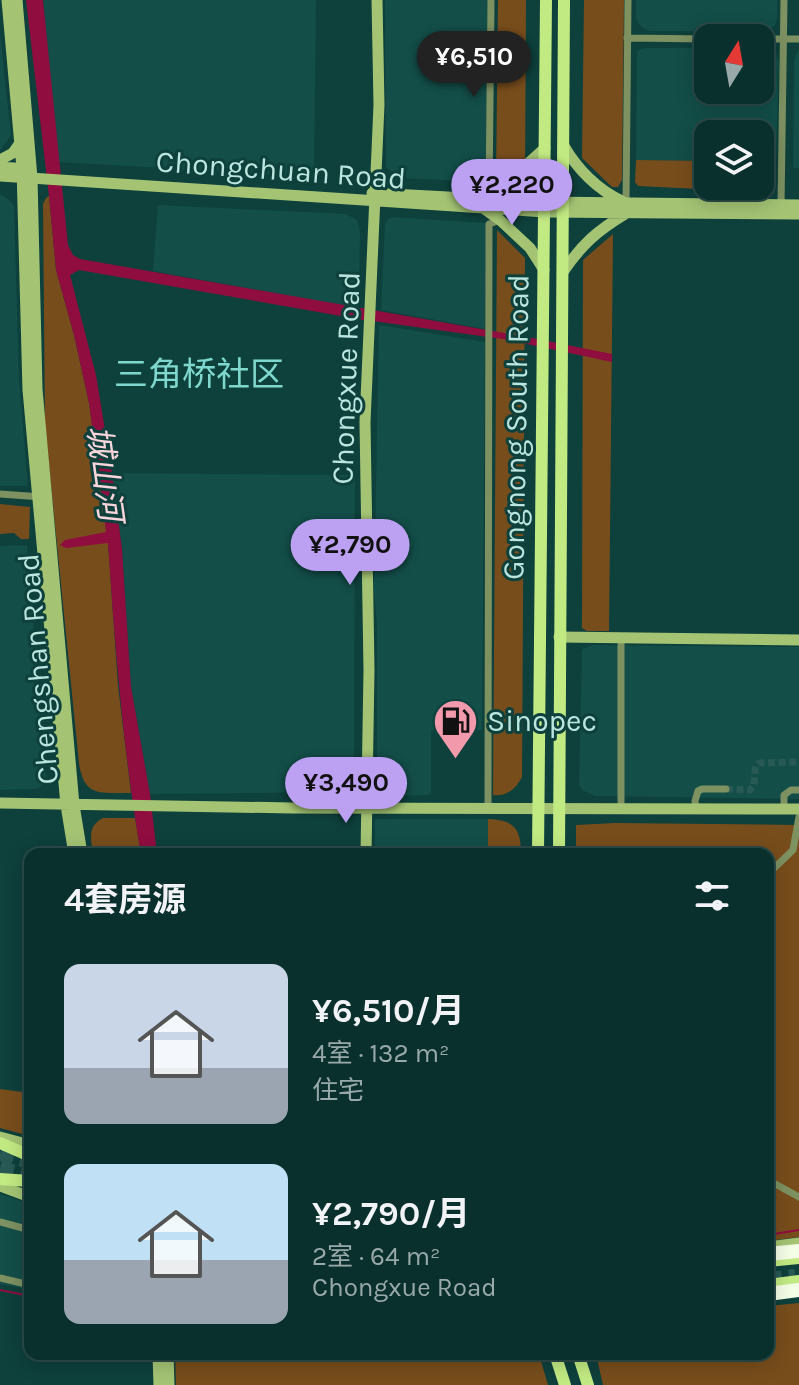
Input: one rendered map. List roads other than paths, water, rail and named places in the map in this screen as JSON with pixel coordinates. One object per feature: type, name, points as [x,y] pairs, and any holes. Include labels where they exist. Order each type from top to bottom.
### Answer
[{"type":"highway","points":[[774,1253],[799,1251]]},
{"type":"highway","points":[[774,1296],[799,1290]]},
{"type":"main road","name":"Chengshan Road","points":[[7,0],[20,143],[31,174]]},
{"type":"main road","name":"Chengshan Road","points":[[17,0],[31,174],[28,390],[42,497],[74,848]]},
{"type":"main road","name":"Chongxue Road","points":[[366,848],[369,670],[365,422],[379,105],[377,0]]},
{"type":"main road","name":"Gongnong South Road","points":[[538,848],[546,0]]},
{"type":"main road","name":"Gongnong South Road","points":[[559,848],[564,0]]},
{"type":"main road","points":[[0,160],[13,153],[20,143]]},
{"type":"main road","points":[[563,272],[578,250],[626,208],[574,163],[564,146]]},
{"type":"main road","points":[[544,270],[530,248],[486,203],[545,148]]},
{"type":"main road","name":"Chongchuan Road","points":[[0,167],[67,177],[563,208],[781,209],[799,205]]},
{"type":"main road","name":"Chongchuan Road","points":[[0,176],[31,174]]},
{"type":"main road","name":"Chongchuan Road","points":[[781,209],[799,214]]},
{"type":"main road","points":[[559,637],[799,640]]},
{"type":"main road","points":[[0,803],[292,808],[799,809]]},
{"type":"main road","name":"Chengshan Road","points":[[70,805],[81,848]]},
{"type":"main road","points":[[0,1140],[24,1144]]},
{"type":"main road","points":[[0,1140],[24,1153]]},
{"type":"main road","points":[[0,1179],[24,1181]]},
{"type":"main road","points":[[0,1186],[24,1195]]},
{"type":"main road","points":[[774,1246],[799,1243]]},
{"type":"main road","points":[[774,1260],[799,1258]]},
{"type":"main road","points":[[774,1284],[799,1281]]},
{"type":"main road","points":[[774,1297],[799,1297]]},
{"type":"main road","points":[[158,1360],[159,1385]]},
{"type":"main road","points":[[168,1360],[169,1385]]},
{"type":"main road","points":[[557,1360],[565,1385]]},
{"type":"main road","points":[[580,1360],[588,1385]]},
{"type":"street","points":[[486,203],[491,0]]},
{"type":"street","points":[[626,208],[628,0]]},
{"type":"street","points":[[781,209],[784,0]]},
{"type":"street","points":[[627,38],[694,39]]},
{"type":"street","points":[[774,39],[799,39]]},
{"type":"street","points":[[488,807],[489,224],[500,220]]},
{"type":"street","points":[[0,494],[42,497]]},
{"type":"street","points":[[621,637],[621,809]]},
{"type":"street","points":[[696,809],[698,791],[726,789]]},
{"type":"street","points":[[784,810],[784,795],[791,790],[799,790]]},
{"type":"street","points":[[774,869],[796,850],[799,817]]},
{"type":"street","points":[[774,1183],[799,1197]]},
{"type":"street","points":[[0,1222],[24,1228]]},
{"type":"street","points":[[0,1278],[24,1284]]},
{"type":"water","name":"城山河","points":[[26,0],[43,0],[68,245],[73,255],[80,259],[612,354],[612,362],[503,339],[358,319],[79,270],[70,275],[96,375],[112,473],[122,549],[131,687],[156,848],[140,848],[120,699],[108,543],[66,548],[60,545],[65,540],[106,532],[89,403],[56,270]]},
{"type":"waterway","points":[[774,1234],[799,1230]]},
{"type":"waterway","points":[[0,1290],[24,1295]]},
{"type":"tunnel","points":[[726,789],[750,790],[754,786],[755,769],[759,763],[799,762]]},
{"type":"tunnel","points":[[0,1154],[24,1160]]},
{"type":"tunnel","points":[[0,1168],[24,1174]]},
{"type":"tunnel","points":[[774,1278],[795,1276]]},
{"type":"place","name":"Sinopec","points":[[456,760]]},
{"type":"district","name":"三角桥社区","points":[[199,374]]}]
